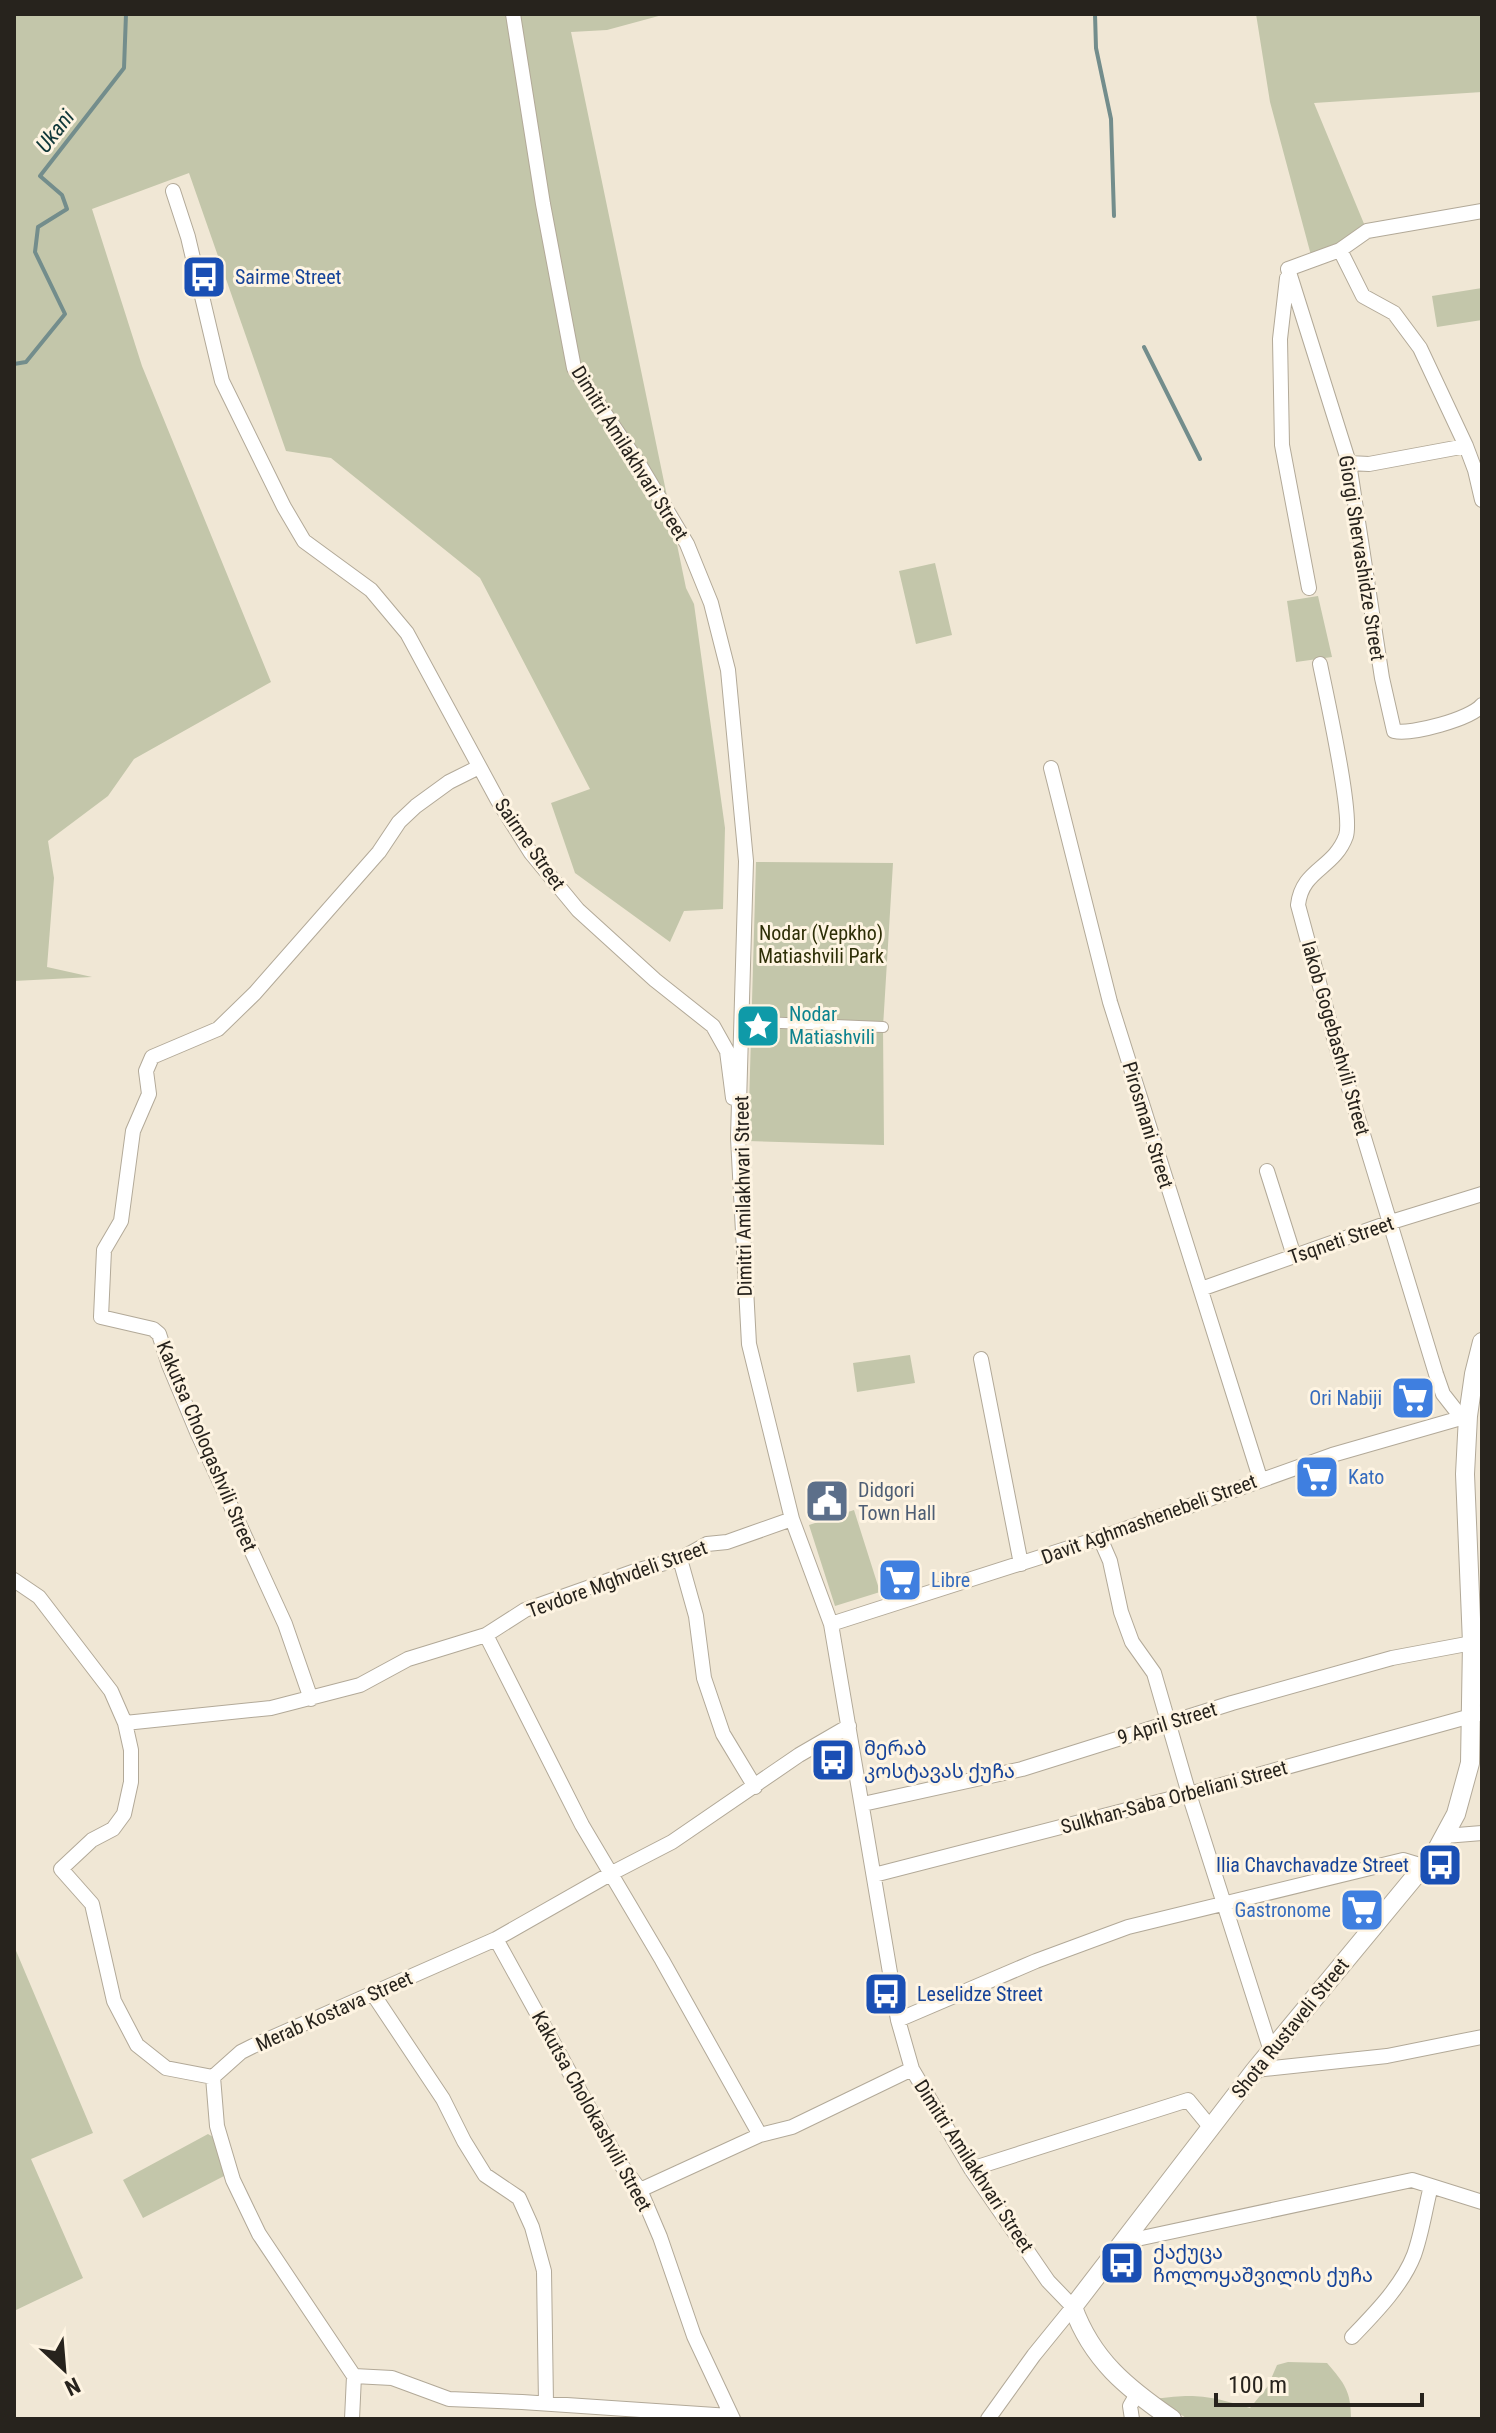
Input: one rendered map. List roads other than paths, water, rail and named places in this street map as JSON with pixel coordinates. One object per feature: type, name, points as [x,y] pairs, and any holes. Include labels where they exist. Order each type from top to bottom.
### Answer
[{"type":"main road","name":"Shota Rustaveli Street","points":[[1073,2307],[1255,2070],[1445,1836],[1464,1791],[1477,1714],[1465,1474],[1474,1435],[1465,1417],[1482,1342]]},
{"type":"main road","points":[[1073,2307],[1082,2333],[1093,2349],[1137,2394],[1172,2419]]},
{"type":"street","name":"Dimitri Amilakhvari Street","points":[[513,14],[543,204],[574,368],[641,467],[687,544],[711,603],[728,670],[746,861],[738,1138],[749,1344],[792,1519],[831,1624],[898,2020],[912,2069],[971,2169],[1048,2281],[1073,2307]]},
{"type":"street","name":"Sairme Street","points":[[173,191],[188,237],[222,381],[304,541],[371,590],[407,633],[479,767],[531,853],[578,910],[721,1036],[727,1051],[738,1138]]},
{"type":"street","points":[[1309,588],[1282,445],[1280,339],[1288,269],[1340,250],[1367,231],[1482,211]]},
{"type":"street","points":[[1340,250],[1363,296],[1394,313],[1420,348],[1466,446],[1482,500]]},
{"type":"street","name":"Giorgi Shervashidze Street","points":[[1288,269],[1349,463],[1382,678],[1394,731],[1403,733],[1432,726],[1477,711],[1482,705]]},
{"type":"street","points":[[1349,463],[1369,464],[1466,446]]},
{"type":"street","name":"Iakob Gogebashvili Street","points":[[1320,664],[1344,798],[1347,832],[1339,852],[1311,874],[1300,889],[1298,905],[1388,1223],[1443,1394],[1465,1417]]},
{"type":"street","name":"Kakutsa Choloqashvili Street","points":[[311,1699],[285,1624],[197,1432],[159,1334],[153,1329],[101,1317],[104,1250],[121,1221],[133,1131],[149,1094],[146,1071],[152,1057],[218,1029],[255,993],[370,863],[399,822],[449,782],[479,767]]},
{"type":"street","name":"Pirosmani Street","points":[[1051,768],[1110,1002],[1260,1478]]},
{"type":"street","points":[[743,1024],[883,1027]]},
{"type":"street","points":[[1267,1171],[1294,1256]]},
{"type":"street","name":"Tsqneti Street","points":[[1201,1289],[1388,1223],[1482,1194]]},
{"type":"street","points":[[981,1359],[1021,1564]]},
{"type":"street","name":"Davit Aghmashenebeli Street","points":[[831,1624],[1100,1538],[1260,1478],[1465,1417]]},
{"type":"street","name":"Tevdore Mghvdeli Street","points":[[125,1723],[271,1708],[360,1685],[408,1659],[486,1635],[525,1610],[635,1571],[680,1559],[707,1544],[727,1542],[792,1519]]},
{"type":"street","points":[[1100,1538],[1110,1561],[1121,1612],[1132,1642],[1154,1673],[1271,2051]]},
{"type":"street","points":[[680,1559],[696,1616],[704,1678],[723,1734],[755,1787]]},
{"type":"street","points":[[14,1580],[39,1597],[68,1631],[111,1691],[125,1723],[131,1750],[131,1782],[124,1814],[113,1829],[92,1840],[61,1869],[92,1904],[114,2001],[137,2045],[166,2068],[213,2077],[217,2126],[233,2180],[249,2218],[354,2376],[352,2419]]},
{"type":"street","points":[[486,1635],[582,1825],[760,2135]]},
{"type":"street","name":"9 April Street","points":[[863,1804],[1022,1769],[1170,1722],[1392,1658],[1472,1643]]},
{"type":"street","name":"Sulkhan-Saba Orbeliani Street","points":[[874,1875],[1189,1794],[1477,1714]]},
{"type":"street","name":"Merab Kostava Street","points":[[213,2077],[241,2052],[496,1939],[672,1842],[799,1755],[849,1726]]},
{"type":"street","points":[[1445,1836],[1482,1833]]},
{"type":"street","points":[[898,2020],[1036,1961],[1128,1927],[1403,1860],[1423,1866]]},
{"type":"street","name":"Kakutsa Cholokashvili Street","points":[[496,1939],[619,2162],[640,2190],[660,2237],[694,2336],[732,2418]]},
{"type":"street","points":[[373,1994],[443,2099],[485,2175],[519,2198],[532,2227],[544,2271],[546,2403]]},
{"type":"street","points":[[1255,2070],[1387,2056],[1482,2037]]},
{"type":"street","points":[[640,2190],[760,2135],[792,2127],[912,2069]]},
{"type":"street","points":[[971,2169],[1188,2100],[1211,2128]]},
{"type":"street","points":[[1123,2242],[1412,2180],[1482,2202]]},
{"type":"street","points":[[1352,2337],[1407,2270],[1431,2186]]},
{"type":"street","points":[[988,2419],[1073,2307]]},
{"type":"street","points":[[354,2376],[392,2378],[449,2399],[546,2403],[732,2418]]},
{"type":"street","points":[[1132,2419],[1130,2406],[1137,2394]]},
{"type":"waterway","name":"Ukani","points":[[14,364],[26,362],[65,314],[35,252],[38,227],[67,209],[62,195],[40,176],[124,68],[126,14]]},
{"type":"waterway","points":[[1095,14],[1096,48],[1111,119],[1114,216]]},
{"type":"waterway","points":[[1144,347],[1200,459]]},
{"type":"place","name":"Sairme Street","points":[[204,277]]},
{"type":"place","name":"Nodar Matiashvili","points":[[758,1026]]},
{"type":"place","name":"Ori Nabiji","points":[[1413,1398]]},
{"type":"place","name":"Kato","points":[[1317,1477]]},
{"type":"place","name":"Didgori Town Hall","points":[[827,1501]]},
{"type":"place","name":"Libre","points":[[900,1580]]},
{"type":"place","name":"მერაბ კოსტავას ქუჩა","points":[[833,1760]]},
{"type":"place","name":"Ilia Chavchavadze Street","points":[[1440,1865]]},
{"type":"place","name":"Gastronome","points":[[1362,1910]]},
{"type":"place","name":"Leselidze Street","points":[[886,1994]]},
{"type":"place","name":"ქაქუცა ჩოლოყაშვილის ქუჩა","points":[[1122,2263]]},
{"type":"park label","name":"Nodar (Vepkho) Matiashvili Park","points":[[821,944]]}]
